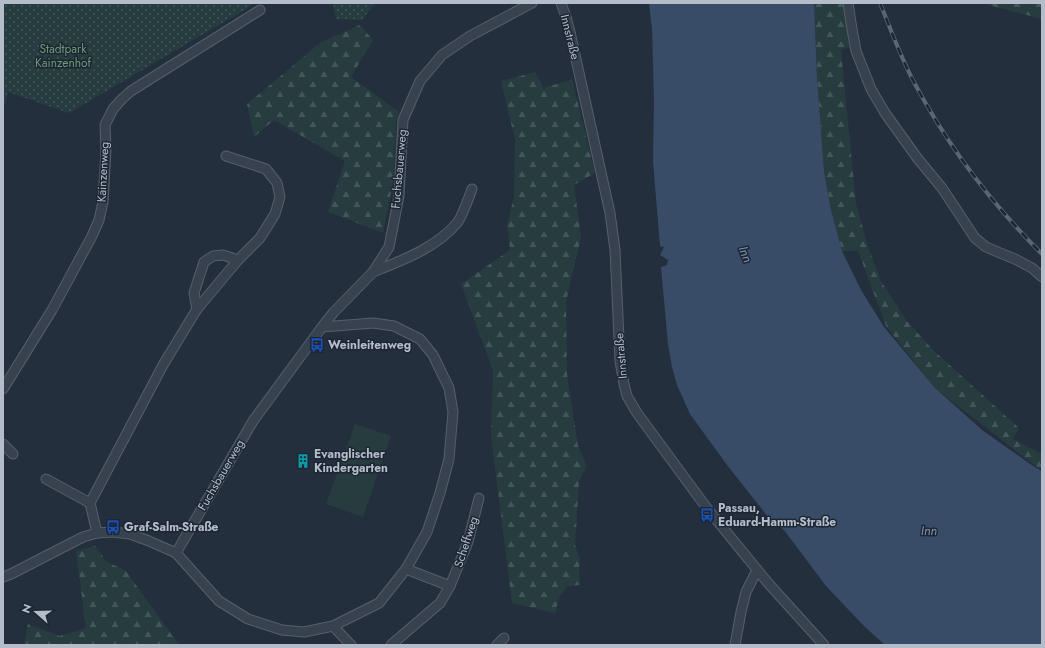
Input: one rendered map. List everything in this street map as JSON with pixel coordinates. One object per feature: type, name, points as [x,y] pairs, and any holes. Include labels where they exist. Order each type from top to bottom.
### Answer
[{"type":"street","name":"Fuchsbauerweg","points":[[176,553],[253,421],[322,327],[333,313],[373,272],[389,247],[399,196],[403,120],[420,81],[442,56],[470,36],[532,3]]},
{"type":"street","name":"Innstraße","points":[[561,3],[570,32],[610,213],[615,250],[620,361],[627,396],[669,459],[706,507],[757,570],[824,645]]},
{"type":"street","points":[[848,3],[856,51],[871,90],[885,113],[942,188],[975,238],[986,248],[1017,260],[1032,268],[1042,277]]},
{"type":"street","name":"Kainzenweg","points":[[3,389],[52,310],[92,236],[99,220],[103,202],[106,165],[104,125],[113,109],[131,91],[260,10]]},
{"type":"street","points":[[97,532],[90,503],[163,365],[197,309],[238,260],[260,238],[275,214],[280,197],[277,183],[266,169],[226,156]]},
{"type":"street","name":"Fuchsbauerweg","points":[[373,272],[401,261],[436,243],[458,222],[472,189]]},
{"type":"street","points":[[197,309],[194,292],[204,262],[213,256],[223,255],[238,260]]},
{"type":"street","points":[[3,577],[12,574],[83,537],[97,532],[113,532],[130,534],[149,540],[176,553],[218,601],[248,619],[282,630],[304,632],[333,626],[379,603],[406,569],[427,532],[440,493],[449,459],[453,412],[449,388],[433,354],[420,339],[394,326],[373,323],[322,327]]},
{"type":"street","points":[[3,444],[12,454]]},
{"type":"street","points":[[46,479],[90,503]]},
{"type":"street","name":"Scheffweg","points":[[391,645],[440,603],[450,586],[468,542],[479,498]]},
{"type":"street","points":[[406,569],[450,586]]},
{"type":"street","points":[[735,645],[746,592],[757,570]]},
{"type":"street","points":[[333,626],[350,645]]},
{"type":"street","points":[[497,645],[504,638]]},
{"type":"green space","name":"Stadtpark Kainzenhof","points":[[3,3],[254,3],[69,113],[8,92],[3,110]]},
{"type":"green space","points":[[333,3],[375,3],[362,20],[336,19]]},
{"type":"green space","points":[[814,3],[847,3],[852,46],[841,50],[856,204],[867,243],[881,281],[907,321],[933,350],[1019,428],[1013,439],[1042,454],[1042,469],[1034,465],[935,388],[886,326],[858,251],[842,251],[831,210],[824,171],[817,78]]},
{"type":"green space","points":[[981,3],[1042,3],[1042,19]]},
{"type":"green space","points":[[360,25],[373,40],[351,77],[399,112],[396,121],[394,177],[383,233],[328,212],[345,161],[274,120],[254,137],[247,104],[320,43]]},
{"type":"green space","points":[[535,72],[544,88],[572,79],[595,173],[574,185],[581,237],[566,302],[567,374],[578,446],[587,466],[579,481],[575,545],[580,559],[580,585],[568,586],[560,596],[555,613],[512,603],[491,435],[493,370],[461,284],[510,250],[507,224],[514,197],[515,140],[501,81]]},
{"type":"green space","points":[[355,424],[391,436],[363,517],[326,504]]},
{"type":"green space","points":[[95,546],[106,561],[126,571],[179,645],[24,645],[28,624],[59,636],[86,628],[76,551]]},
{"type":"water","name":"Inn","points":[[649,3],[814,3],[817,78],[824,171],[831,210],[842,251],[861,290],[884,327],[935,388],[982,430],[1042,471],[1042,645],[885,645],[864,626],[826,586],[784,530],[769,518],[727,465],[690,414],[677,385],[668,344],[661,267],[667,265],[668,260],[660,255],[664,247],[660,246],[653,161],[654,100],[652,29]]},
{"type":"railway","points":[[880,3],[896,44],[910,74],[942,130],[972,174],[1006,215],[1042,254]]},
{"type":"place","name":"Weinleitenweg","points":[[317,345]]},
{"type":"place","name":"Evanglischer Kindergarten","points":[[303,461]]},
{"type":"place","name":"Passau, Eduard-Hamm-Straße","points":[[707,515]]},
{"type":"place","name":"Graf-Salm-Straße","points":[[113,527]]}]
